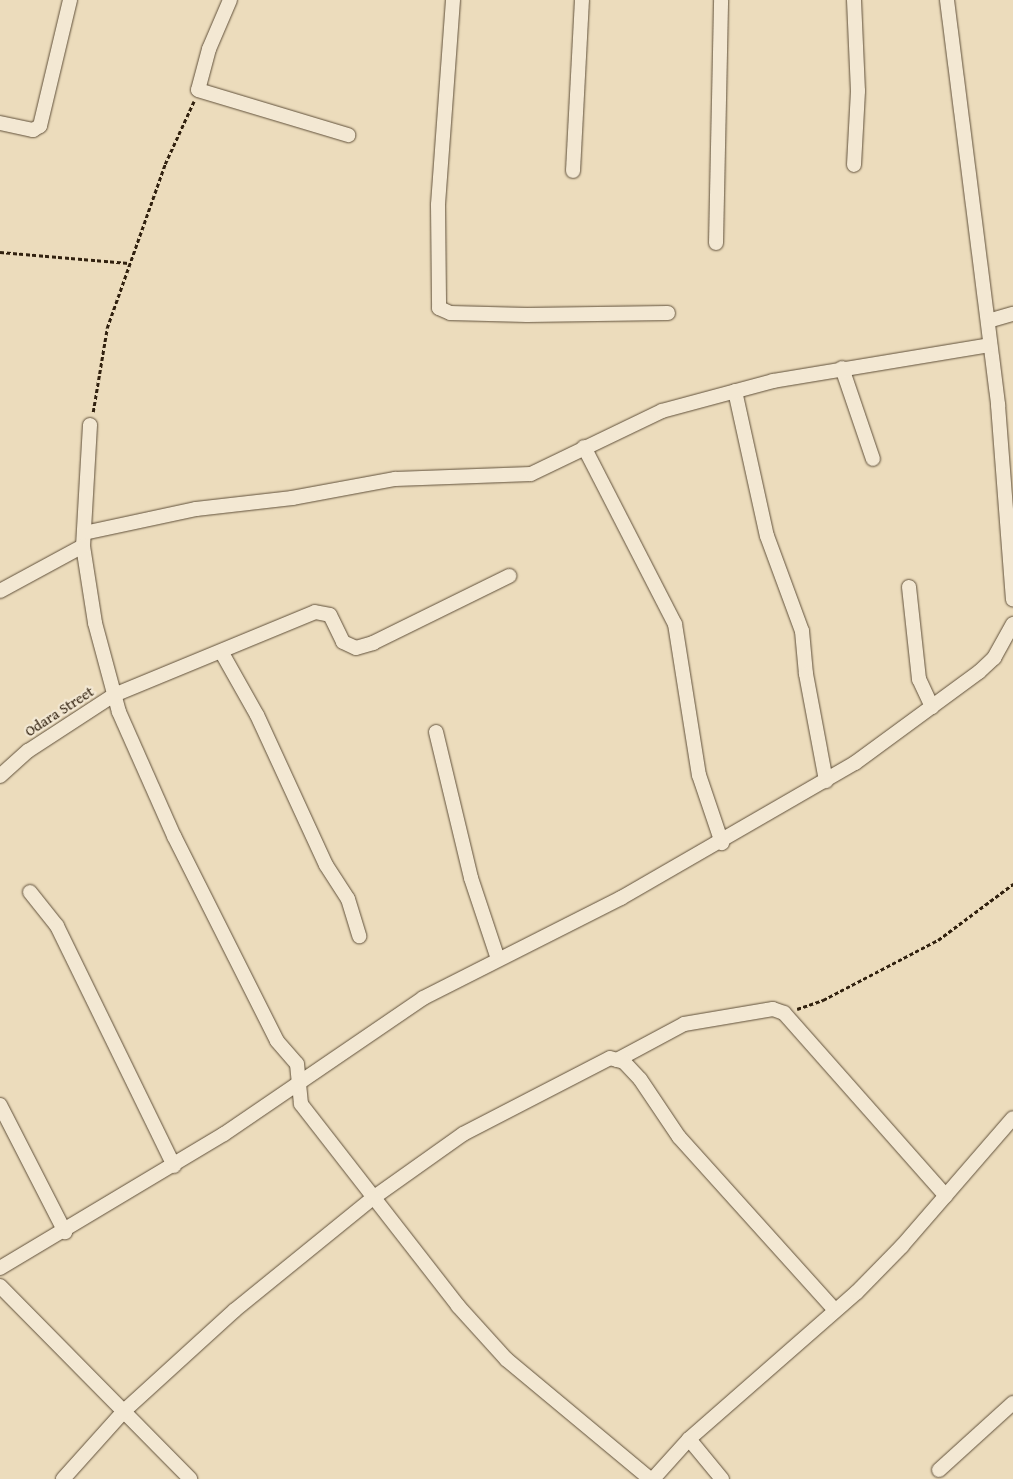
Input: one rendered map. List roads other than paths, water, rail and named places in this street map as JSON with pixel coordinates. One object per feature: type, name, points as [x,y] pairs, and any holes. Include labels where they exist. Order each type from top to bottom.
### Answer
[{"type":"street","points":[[0,123],[33,130],[40,126],[70,0]]},
{"type":"street","points":[[230,0],[209,49],[198,90],[348,135]]},
{"type":"street","points":[[453,0],[438,196],[440,308],[450,312],[527,315],[668,313]]},
{"type":"street","points":[[573,171],[582,0]]},
{"type":"street","points":[[716,244],[721,0]]},
{"type":"street","points":[[854,0],[858,91],[854,165]]},
{"type":"street","points":[[947,0],[988,321],[1013,599]]},
{"type":"street","points":[[988,321],[1013,314]]},
{"type":"street","points":[[0,591],[83,540],[196,509],[292,498],[395,479],[531,474],[662,411],[735,391],[842,368],[990,344]]},
{"type":"street","points":[[842,368],[873,459]]},
{"type":"street","points":[[735,391],[767,536],[802,631],[806,674],[826,781]]},
{"type":"street","points":[[90,425],[83,540],[95,623],[114,695],[174,836],[276,1041],[297,1064],[297,1083],[301,1104],[458,1306],[506,1359],[651,1479],[689,1439],[835,1310],[902,1246],[1013,1118]]},
{"type":"street","points":[[584,447],[675,624],[699,775],[722,843]]},
{"type":"street","name":"Odara Street","points":[[0,776],[28,751],[114,695],[222,653],[315,612],[330,615],[343,642],[356,648],[373,643],[509,576]]},
{"type":"street","points":[[909,587],[919,679],[932,707]]},
{"type":"street","points":[[0,1268],[65,1232],[174,1166],[398,1013],[498,958],[722,843],[826,781],[932,707],[994,658],[1013,624]]},
{"type":"street","points":[[222,653],[257,715],[326,865],[348,899],[359,936]]},
{"type":"street","points":[[436,732],[471,878],[498,958]]},
{"type":"street","points":[[30,892],[57,926],[174,1166]]},
{"type":"street","points":[[617,1060],[684,1024],[773,1010],[784,1013],[946,1196]]},
{"type":"street","points":[[63,1479],[124,1411],[235,1310],[373,1198],[463,1134],[610,1058],[624,1062],[640,1079],[679,1137],[835,1310]]},
{"type":"street","points":[[0,1105],[65,1232]]},
{"type":"street","points":[[0,1286],[190,1479]]},
{"type":"street","points":[[939,1470],[1013,1403]]},
{"type":"street","points":[[689,1439],[722,1479]]}]
